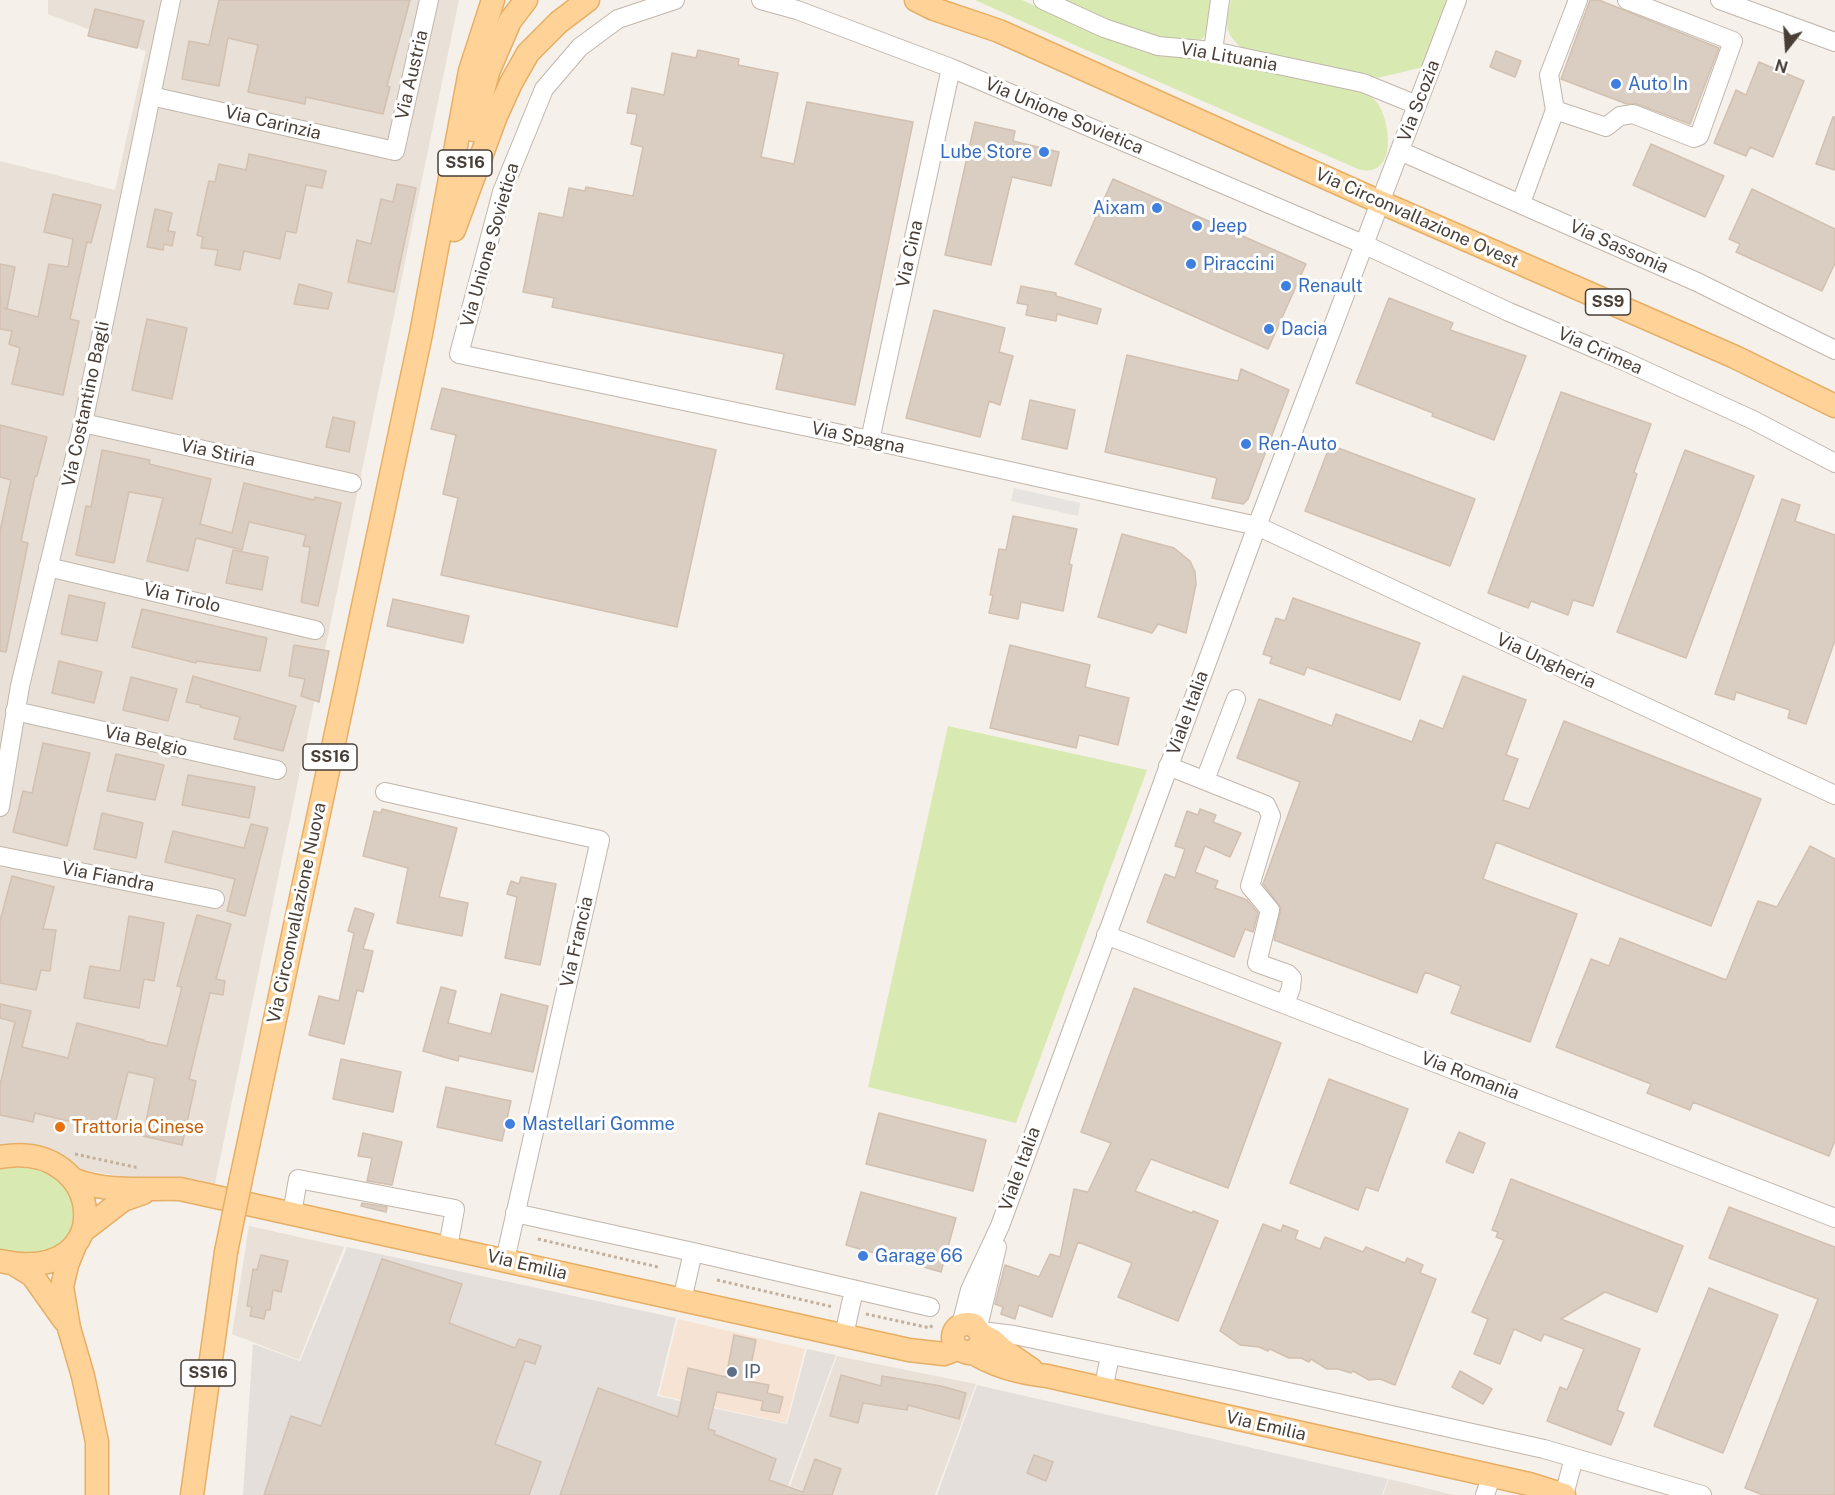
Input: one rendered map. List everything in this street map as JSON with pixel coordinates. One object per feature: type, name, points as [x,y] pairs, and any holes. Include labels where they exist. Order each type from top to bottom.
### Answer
[{"type":"main road","name":"Via Circonvallazione Nuova","points":[[192,1495],[226,1252],[421,334],[470,70],[493,0]]},
{"type":"main road","name":"Via Circonvallazione Nuova","points":[[421,334],[454,230],[464,165],[488,72],[510,21],[526,0]]},
{"type":"main road","points":[[454,230],[496,116],[528,53],[559,22],[588,0]]},
{"type":"main road","name":"Via Circonvallazione Ovest","points":[[905,0],[934,3],[999,31],[1380,202],[1735,357],[1835,406]]},
{"type":"main road","points":[[2,1156],[47,1161],[62,1169],[75,1180],[84,1196],[87,1213],[62,1287],[69,1328],[83,1376],[97,1442],[97,1495]]},
{"type":"main road","name":"Via Emilia","points":[[75,1180],[94,1187],[113,1190],[157,1188],[180,1190],[909,1350],[944,1354],[969,1336],[988,1362],[1029,1375],[1040,1375],[1103,1390],[1488,1486],[1529,1484],[1564,1495]]},
{"type":"main road","name":"Via Emilia","points":[[7,1263],[46,1263],[62,1257],[79,1238],[123,1200],[157,1188]]},
{"type":"main road","points":[[7,1263],[32,1275],[69,1328]]},
{"type":"street","name":"Via Costantino Bagli","points":[[0,807],[15,711],[83,423],[171,0]]},
{"type":"street","name":"Via Austria","points":[[394,151],[429,0]]},
{"type":"street","name":"Via Unione Sovietica","points":[[459,354],[502,192],[544,89],[580,47],[618,19],[675,0]]},
{"type":"street","name":"Via Unione Sovietica","points":[[761,0],[797,10],[951,68],[1363,244]]},
{"type":"street","name":"Via Lituania","points":[[1043,0],[1104,28],[1158,46],[1213,51],[1363,82],[1417,105]]},
{"type":"street","points":[[1213,51],[1220,0]]},
{"type":"street","name":"Via Scozia","points":[[1380,202],[1457,0]]},
{"type":"street","points":[[1521,203],[1555,110],[1550,75],[1578,0]]},
{"type":"street","points":[[1555,110],[1606,127],[1620,116],[1633,114],[1694,138],[1699,136],[1733,41],[1627,0]]},
{"type":"street","points":[[1720,0],[1835,42]]},
{"type":"street","name":"Via Cina","points":[[870,440],[951,68]]},
{"type":"street","name":"Via Carinzia","points":[[151,96],[394,151]]},
{"type":"street","name":"Via Sassonia","points":[[1400,151],[1697,282],[1835,350]]},
{"type":"street","name":"Viale Italia","points":[[969,1336],[996,1254],[1000,1226],[1257,526],[1380,202]]},
{"type":"street","name":"Via Crimea","points":[[1363,244],[1509,312],[1742,415],[1835,463]]},
{"type":"street","name":"Via Spagna","points":[[459,354],[870,440],[1257,526]]},
{"type":"street","name":"Via Stiria","points":[[83,423],[352,483]]},
{"type":"street","name":"Via Ungheria","points":[[1257,526],[1835,795]]},
{"type":"street","name":"Via Tirolo","points":[[48,567],[315,630]]},
{"type":"street","points":[[1205,780],[1236,699]]},
{"type":"street","name":"Via Belgio","points":[[15,711],[277,770]]},
{"type":"street","points":[[1168,766],[1266,805],[1271,816],[1250,886],[1270,910],[1257,963],[1288,974],[1292,978],[1285,1004]]},
{"type":"street","name":"Via Francia","points":[[385,792],[600,840],[505,1260]]},
{"type":"street","name":"Via Fiandra","points":[[0,856],[215,899]]},
{"type":"street","name":"Via Romania","points":[[1106,935],[1835,1218]]},
{"type":"street","points":[[292,1214],[298,1179],[455,1209],[448,1247]]},
{"type":"street","points":[[515,1213],[930,1307]]},
{"type":"street","points":[[682,1300],[693,1252]]},
{"type":"street","points":[[844,1335],[854,1290]]},
{"type":"street","points":[[969,1336],[1014,1335],[1239,1381],[1544,1449],[1702,1495]]},
{"type":"street","points":[[1103,1390],[1110,1356]]},
{"type":"street","points":[[1564,1495],[1574,1458]]},
{"type":"path","points":[[538,1239],[658,1267]]},
{"type":"path","points":[[717,1280],[838,1308]]},
{"type":"shaded area","points":[[48,0],[459,0],[213,1193],[0,1155],[0,161],[115,190],[146,51],[48,14]]},
{"type":"shaded area","points":[[1014,488],[1080,503],[1078,516],[1011,501]]},
{"type":"shaded area","points":[[249,1226],[344,1247],[299,1360],[232,1334]]},
{"type":"shaded area","points":[[347,1247],[676,1318],[657,1396],[787,1424],[807,1349],[836,1355],[788,1486],[811,1495],[243,1495],[253,1344],[300,1361]]},
{"type":"shaded area","name":"IP","points":[[678,1319],[805,1349],[786,1423],[659,1395]]},
{"type":"shaded area","points":[[837,1356],[976,1384],[935,1495],[816,1495],[790,1486]]},
{"type":"shaded area","points":[[977,1385],[1388,1479],[1382,1495],[937,1495]]},
{"type":"shaded area","points":[[1389,1479],[1454,1495],[1383,1495]]},
{"type":"green space","points":[[975,0],[1022,0],[1105,38],[1147,53],[1219,61],[1360,89],[1378,104],[1383,113],[1388,137],[1385,159],[1379,166],[1370,170],[1358,169]]},
{"type":"green space","points":[[1062,0],[1214,0],[1205,36],[1197,43],[1164,39],[1135,32]]},
{"type":"green space","points":[[1231,0],[1448,0],[1424,67],[1377,78],[1244,50],[1232,38],[1227,28]]},
{"type":"green space","points":[[948,726],[1147,770],[1016,1123],[868,1087]]},
{"type":"green space","points":[[0,1168],[44,1172],[65,1186],[74,1209],[73,1221],[64,1242],[54,1249],[42,1253],[0,1250]]},
{"type":"building","points":[[219,0],[410,0],[387,86],[390,87],[383,114],[306,97],[305,104],[248,92],[258,45],[228,38],[219,86],[182,79],[189,41],[209,45]]},
{"type":"building","points":[[1590,0],[1599,0],[1719,48],[1690,124],[1637,104],[1627,104],[1561,79]]},
{"type":"building","points":[[95,9],[144,21],[137,48],[88,36]]},
{"type":"building","points":[[698,50],[739,59],[738,65],[778,73],[761,157],[794,164],[807,102],[913,122],[855,405],[776,389],[784,354],[552,307],[554,298],[523,292],[539,213],[563,218],[569,188],[585,191],[586,187],[633,196],[643,147],[631,144],[637,114],[627,113],[632,88],[664,95],[672,53],[696,58]]},
{"type":"building","points":[[1496,51],[1521,61],[1515,77],[1490,67]]},
{"type":"building","points":[[1759,62],[1804,81],[1773,157],[1750,147],[1746,156],[1714,143],[1736,90],[1746,95]]},
{"type":"building","points":[[1833,117],[1835,117],[1835,170],[1816,164]]},
{"type":"building","points":[[975,122],[1015,131],[1013,141],[1059,152],[1051,186],[1012,177],[991,265],[945,255]]},
{"type":"building","points":[[1651,144],[1724,176],[1705,217],[1633,185]]},
{"type":"building","points":[[249,154],[326,171],[322,188],[306,185],[296,233],[286,231],[280,259],[244,251],[240,270],[215,265],[218,250],[201,248],[203,237],[197,235],[209,181],[215,182],[219,164],[246,170]]},
{"type":"building","name":"Piraccini","points":[[1113,179],[1306,264],[1268,349],[1075,264]]},
{"type":"building","points":[[397,184],[416,188],[394,292],[348,282],[357,240],[371,244],[381,199],[393,202]]},
{"type":"building","points":[[1752,189],[1835,229],[1835,263],[1822,291],[1736,252],[1740,244],[1729,239]]},
{"type":"building","points":[[53,194],[101,205],[91,243],[87,242],[70,319],[79,321],[63,395],[12,384],[20,348],[9,344],[12,331],[0,329],[0,264],[15,267],[7,309],[38,317],[49,264],[68,267],[73,239],[44,232]]},
{"type":"building","points":[[155,209],[172,213],[168,231],[175,232],[172,246],[164,244],[163,250],[147,247]]},
{"type":"building","points":[[299,284],[332,293],[328,309],[294,304]]},
{"type":"building","points":[[1021,286],[1056,293],[1056,296],[1101,309],[1097,324],[1057,314],[1056,321],[1026,315],[1028,305],[1017,303]]},
{"type":"building","points":[[1389,298],[1453,323],[1450,330],[1526,356],[1494,440],[1356,383]]},
{"type":"building","points":[[934,310],[1005,328],[999,352],[1013,356],[1000,405],[989,401],[980,437],[906,418]]},
{"type":"building","points":[[147,319],[187,328],[172,399],[132,390]]},
{"type":"building","points":[[1127,355],[1238,381],[1241,369],[1289,390],[1248,499],[1243,504],[1212,498],[1217,478],[1105,452]]},
{"type":"building","points":[[442,388],[716,450],[677,627],[441,575],[458,498],[443,494],[456,435],[431,429]]},
{"type":"building","points":[[1561,392],[1651,424],[1634,472],[1637,474],[1593,606],[1573,600],[1568,615],[1531,601],[1528,608],[1488,593]]},
{"type":"building","points":[[1030,400],[1075,410],[1067,449],[1022,439]]},
{"type":"building","points":[[333,417],[355,422],[349,452],[326,447]]},
{"type":"building","points":[[0,425],[47,437],[37,476],[35,476],[21,541],[28,543],[6,652],[0,651],[0,531],[11,480],[0,477]]},
{"type":"building","points":[[1330,445],[1475,499],[1450,566],[1305,511]]},
{"type":"building","points":[[102,450],[150,460],[149,464],[211,479],[200,524],[232,533],[244,483],[314,500],[315,497],[341,503],[318,606],[301,602],[310,547],[303,546],[306,535],[249,522],[242,550],[196,538],[188,571],[147,561],[163,498],[129,492],[114,563],[76,555],[86,506],[91,507]]},
{"type":"building","points":[[1685,450],[1754,476],[1686,658],[1617,632]]},
{"type":"building","points":[[1782,499],[1800,505],[1795,521],[1835,535],[1835,640],[1806,724],[1788,718],[1790,710],[1736,692],[1734,700],[1715,694]]},
{"type":"building","points":[[1013,516],[1077,529],[1069,564],[1072,565],[1063,611],[1021,602],[1018,619],[989,613],[999,549],[1006,550]]},
{"type":"building","points":[[1122,534],[1174,548],[1190,561],[1195,572],[1196,584],[1186,633],[1158,624],[1152,633],[1098,617]]},
{"type":"building","points":[[233,550],[268,557],[262,590],[226,583]]},
{"type":"building","points":[[69,595],[105,603],[97,641],[61,634]]},
{"type":"building","points":[[1293,598],[1420,643],[1400,700],[1307,667],[1304,675],[1270,663],[1272,657],[1263,654],[1276,618],[1285,621]]},
{"type":"building","points":[[393,599],[469,616],[463,643],[387,626]]},
{"type":"building","points":[[142,609],[267,638],[260,671],[197,661],[196,663],[132,647]]},
{"type":"building","points":[[294,645],[329,651],[319,702],[301,696],[305,679],[289,676]]},
{"type":"building","points":[[1010,645],[1090,665],[1085,687],[1129,698],[1118,745],[1079,735],[1076,748],[990,728]]},
{"type":"building","points":[[59,661],[102,672],[94,703],[52,693]]},
{"type":"building","points":[[193,676],[296,706],[283,751],[234,739],[240,717],[186,702]]},
{"type":"building","points":[[1463,676],[1526,700],[1506,755],[1518,759],[1503,800],[1529,809],[1564,721],[1761,799],[1711,926],[1496,842],[1483,879],[1577,914],[1530,1042],[1451,1013],[1461,986],[1425,972],[1417,993],[1274,940],[1281,908],[1263,884],[1300,782],[1237,758],[1259,699],[1332,726],[1336,714],[1412,742],[1420,720],[1443,729]]},
{"type":"building","points":[[131,677],[177,689],[168,721],[123,710]]},
{"type":"building","points":[[43,743],[90,753],[67,846],[13,832],[23,791],[32,793]]},
{"type":"building","points":[[116,754],[164,765],[155,800],[107,791]]},
{"type":"building","points":[[188,775],[255,787],[249,818],[182,805]]},
{"type":"building","points":[[382,809],[457,828],[439,897],[468,903],[462,936],[397,923],[408,868],[363,856],[374,811],[381,813]]},
{"type":"building","points":[[1200,809],[1216,815],[1213,822],[1241,833],[1230,857],[1205,846],[1195,872],[1218,881],[1215,888],[1247,900],[1258,913],[1253,932],[1245,929],[1234,957],[1147,922],[1165,874],[1175,878],[1185,849],[1175,846],[1187,811],[1198,815]]},
{"type":"building","points":[[102,813],[143,823],[136,858],[94,849]]},
{"type":"building","points":[[251,824],[268,828],[245,916],[227,911],[235,879],[165,862],[173,831],[244,848]]},
{"type":"building","points":[[1810,846],[1835,859],[1835,1140],[1829,1156],[1693,1102],[1690,1110],[1647,1093],[1651,1084],[1556,1047],[1591,959],[1609,966],[1620,938],[1726,980],[1758,901],[1777,907]]},
{"type":"building","points":[[12,876],[54,887],[43,929],[56,930],[50,971],[41,970],[36,990],[0,983],[0,921]]},
{"type":"building","points":[[521,877],[556,884],[540,965],[505,958],[517,897],[507,894],[511,881],[519,884]]},
{"type":"building","points":[[355,908],[374,914],[363,949],[373,951],[363,992],[357,990],[344,1044],[309,1035],[319,996],[339,1001],[354,933],[348,931]]},
{"type":"building","points":[[197,915],[231,924],[216,979],[225,981],[223,995],[210,993],[189,1079],[196,1081],[182,1145],[143,1136],[155,1078],[128,1072],[113,1132],[35,1113],[33,1122],[0,1115],[0,1085],[15,1022],[0,1018],[0,1004],[31,1011],[22,1047],[68,1058],[77,1023],[167,1046],[182,987],[177,986]]},
{"type":"building","points":[[129,916],[164,923],[154,981],[144,979],[139,1008],[84,998],[90,966],[120,971]]},
{"type":"building","points":[[441,987],[456,991],[448,1023],[491,1034],[501,994],[548,1006],[533,1072],[459,1056],[458,1061],[423,1051]]},
{"type":"building","points":[[1134,988],[1281,1043],[1228,1188],[1151,1159],[1135,1191],[1218,1221],[1178,1321],[1118,1297],[1132,1263],[1078,1242],[1052,1317],[1019,1305],[1015,1319],[1001,1314],[1003,1307],[995,1304],[1005,1265],[1039,1277],[1050,1254],[1060,1257],[1074,1189],[1088,1192],[1111,1143],[1081,1132]]},
{"type":"building","points":[[341,1059],[401,1072],[393,1112],[333,1099]]},
{"type":"building","points":[[1329,1079],[1408,1109],[1378,1191],[1366,1187],[1358,1210],[1290,1183]]},
{"type":"building","points":[[446,1087],[511,1101],[502,1141],[437,1127]]},
{"type":"building","points":[[879,1113],[986,1140],[973,1191],[866,1164]]},
{"type":"building","points":[[1459,1132],[1485,1143],[1473,1173],[1446,1162]]},
{"type":"building","points":[[363,1133],[402,1142],[392,1185],[367,1181],[372,1158],[358,1156]]},
{"type":"building","points":[[1511,1179],[1683,1246],[1657,1312],[1605,1292],[1561,1319],[1640,1349],[1617,1410],[1624,1413],[1611,1445],[1547,1421],[1560,1387],[1567,1390],[1584,1349],[1544,1334],[1541,1341],[1514,1329],[1500,1364],[1474,1354],[1488,1319],[1472,1312],[1504,1240],[1496,1237],[1498,1232],[1492,1230]]},
{"type":"building","points":[[861,1192],[956,1218],[941,1272],[846,1245]]},
{"type":"building","points":[[362,1203],[387,1207],[386,1212],[361,1206]]},
{"type":"building","points":[[1729,1207],[1835,1247],[1835,1495],[1763,1495],[1745,1488],[1818,1299],[1709,1258]]},
{"type":"building","points":[[1263,1224],[1281,1231],[1283,1225],[1298,1231],[1295,1239],[1320,1249],[1325,1237],[1363,1252],[1366,1247],[1405,1263],[1407,1258],[1423,1265],[1420,1273],[1436,1279],[1395,1385],[1380,1379],[1369,1380],[1353,1371],[1351,1373],[1338,1369],[1327,1369],[1311,1359],[1309,1362],[1301,1358],[1289,1358],[1270,1349],[1268,1351],[1259,1347],[1240,1345],[1220,1331]]},
{"type":"building","points":[[261,1255],[288,1261],[281,1292],[273,1290],[270,1310],[266,1310],[264,1319],[250,1316],[252,1307],[247,1306],[253,1269],[257,1270]]},
{"type":"building","points":[[382,1259],[462,1284],[449,1323],[515,1348],[519,1339],[541,1346],[535,1364],[525,1361],[495,1444],[541,1462],[529,1495],[264,1495],[291,1416],[321,1426]]},
{"type":"building","points":[[1709,1288],[1778,1315],[1723,1453],[1654,1426]]},
{"type":"building","points":[[734,1335],[756,1340],[748,1381],[769,1385],[767,1393],[783,1397],[779,1413],[761,1410],[763,1401],[717,1392],[708,1429],[715,1431],[714,1434],[776,1459],[769,1480],[803,1492],[815,1459],[841,1469],[832,1495],[560,1495],[598,1388],[678,1417],[688,1368],[726,1377]]},
{"type":"building","points":[[1460,1371],[1492,1389],[1483,1404],[1452,1387]]},
{"type":"building","points":[[841,1375],[881,1386],[882,1376],[941,1386],[966,1393],[959,1419],[908,1405],[907,1410],[863,1403],[858,1423],[830,1416]]},
{"type":"building","points":[[1034,1455],[1053,1462],[1046,1481],[1027,1473]]},
{"type":"place","name":"Auto In","points":[[1616,84]]},
{"type":"place","name":"Lube Store","points":[[1044,152]]},
{"type":"place","name":"Aixam","points":[[1157,208]]},
{"type":"place","name":"Jeep","points":[[1197,226]]},
{"type":"place","name":"Piraccini","points":[[1191,264]]},
{"type":"place","name":"Renault","points":[[1286,286]]},
{"type":"place","name":"Dacia","points":[[1269,329]]},
{"type":"place","name":"Ren-Auto","points":[[1246,444]]},
{"type":"place","name":"Mastellari Gomme","points":[[510,1124]]},
{"type":"place","name":"Trattoria Cinese","points":[[60,1127]]},
{"type":"place","name":"Garage 66","points":[[863,1256]]},
{"type":"place","name":"IP","points":[[732,1372]]}]
